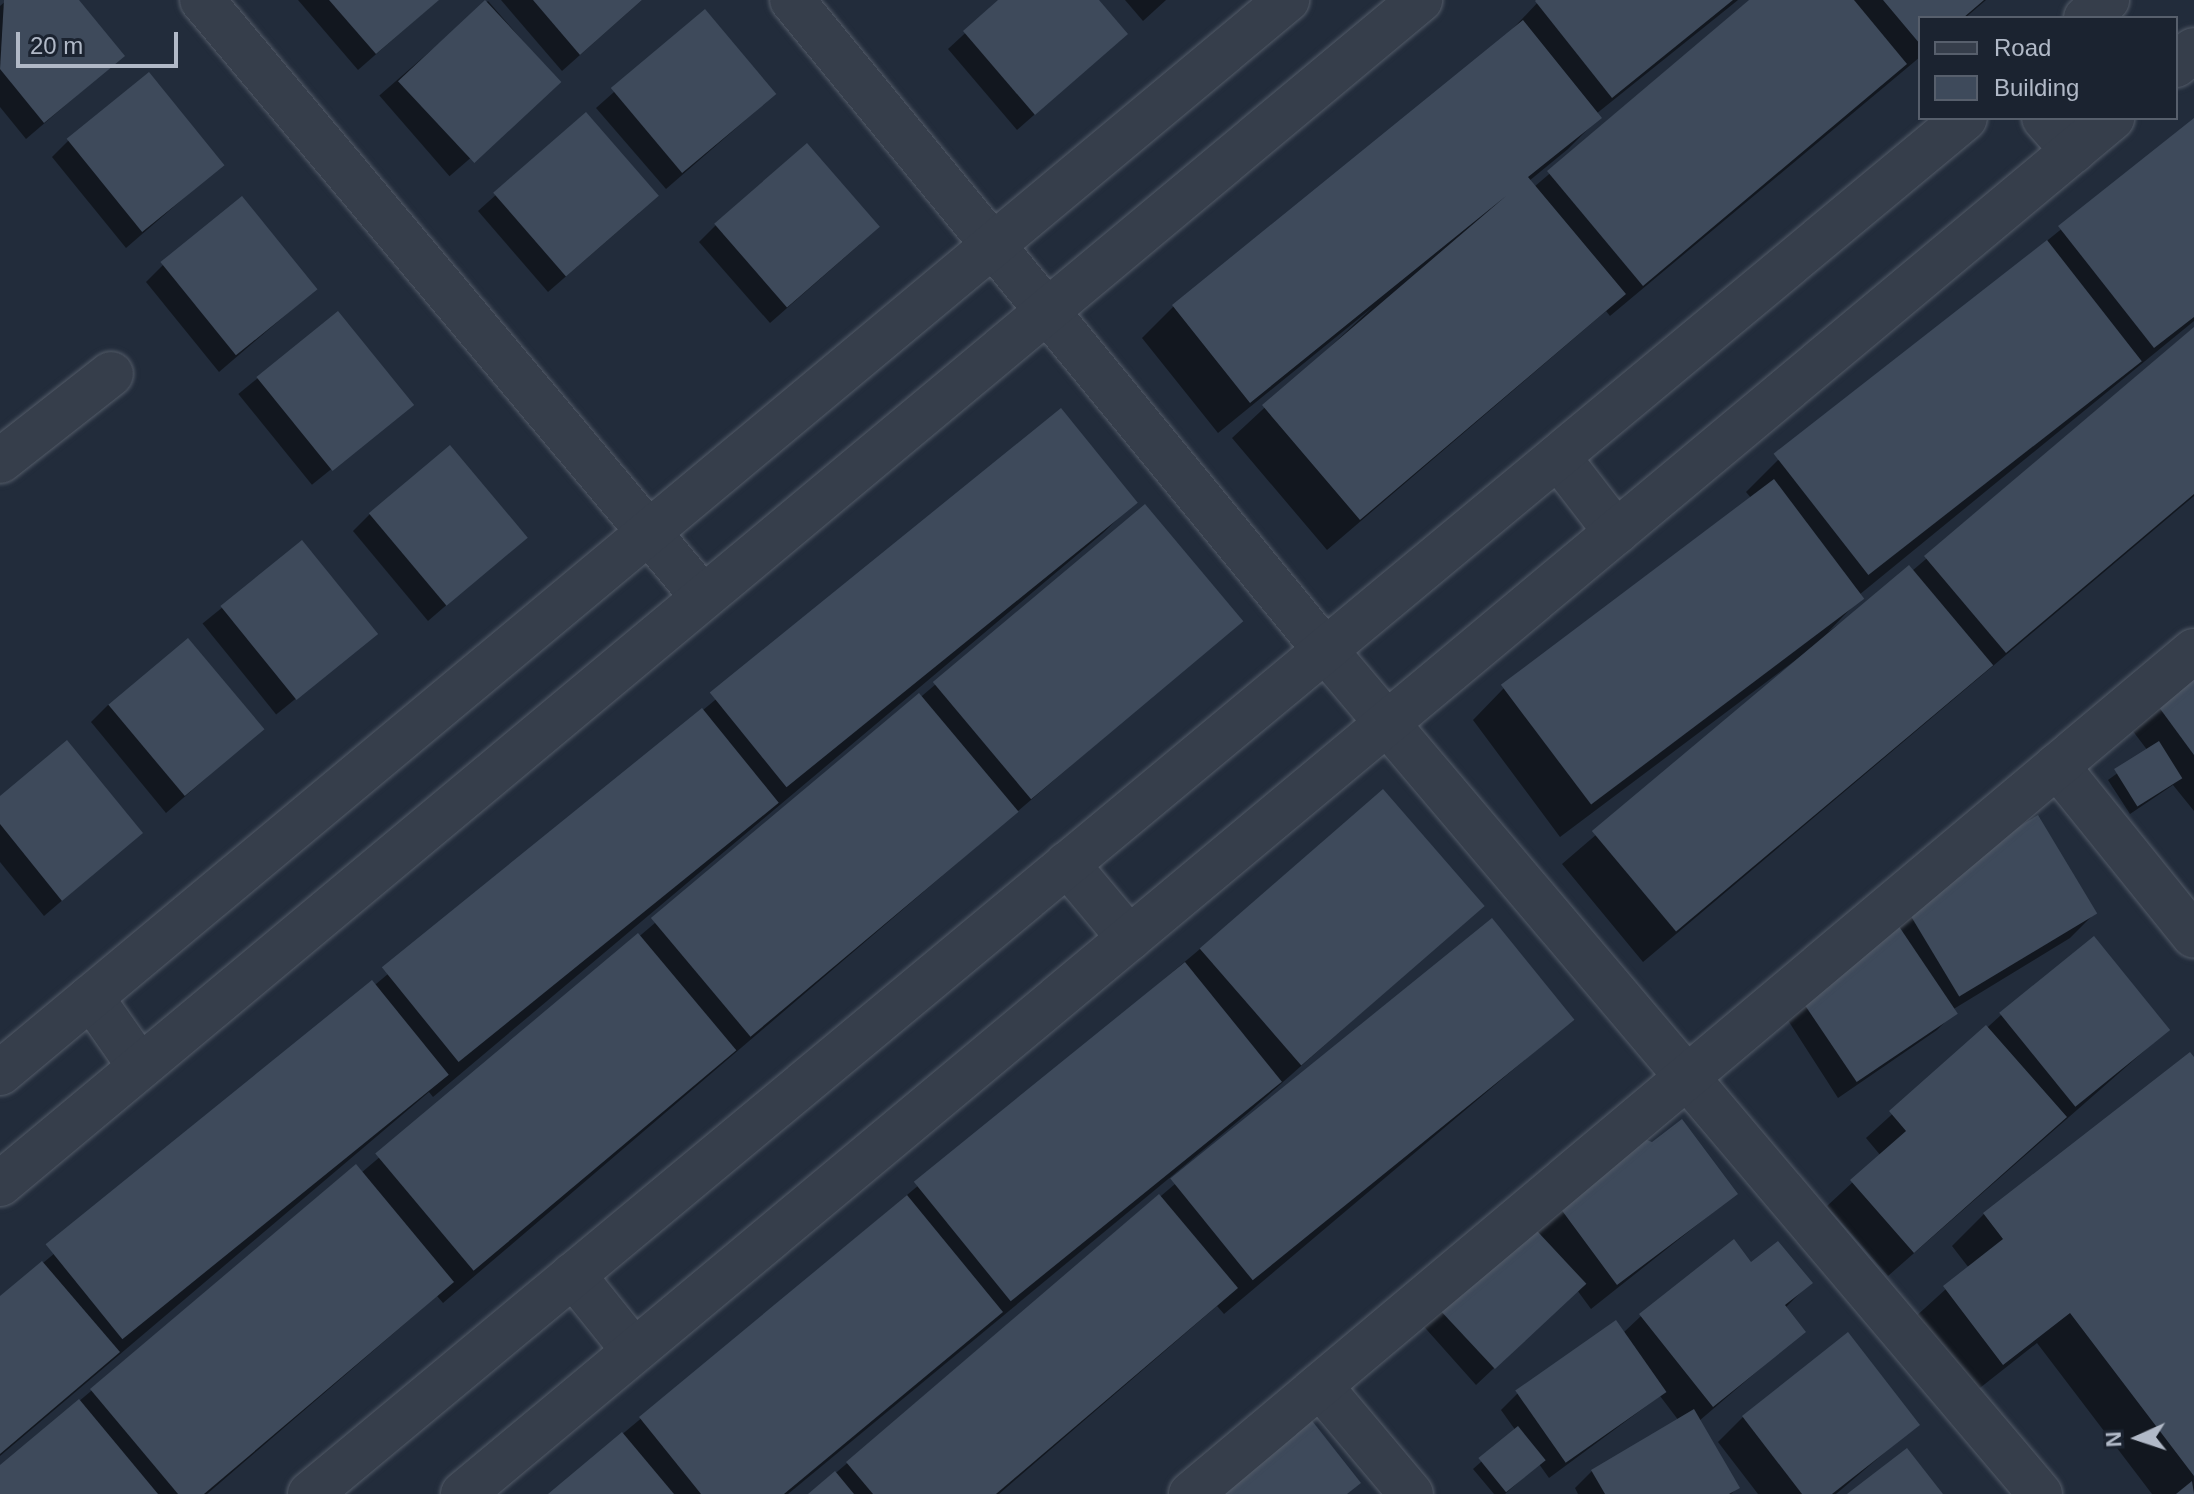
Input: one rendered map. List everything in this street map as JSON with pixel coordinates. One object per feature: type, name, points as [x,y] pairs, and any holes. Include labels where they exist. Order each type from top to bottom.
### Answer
[{"type":"street","points":[[202,0],[703,597]]},
{"type":"street","points":[[792,0],[1325,650],[2040,1494]]},
{"type":"street","points":[[0,1073],[1287,0]]},
{"type":"street","points":[[2088,16],[2107,0]]},
{"type":"street","points":[[0,1184],[1048,310],[1400,6]]},
{"type":"street","points":[[2178,63],[2194,50]]},
{"type":"street","points":[[310,1494],[1963,120]]},
{"type":"street","points":[[2046,120],[2073,151]]},
{"type":"street","points":[[463,1494],[2110,120]]},
{"type":"street","points":[[0,461],[111,374]]},
{"type":"street","points":[[1558,457],[1616,532]]},
{"type":"street","points":[[1191,1494],[2194,651]]},
{"type":"street","points":[[2057,766],[2194,936]]},
{"type":"street","points":[[1067,864],[1129,938]]},
{"type":"street","points":[[91,997],[140,1067]]},
{"type":"street","points":[[573,1275],[634,1351]]},
{"type":"street","points":[[1320,1386],[1411,1494]]},
{"type":"building","points":[[4,0],[79,0],[125,56],[44,123],[0,69]]},
{"type":"building","points":[[329,0],[439,0],[376,54]]},
{"type":"building","points":[[485,0],[561,82],[474,163],[398,81]]},
{"type":"building","points":[[533,0],[642,0],[580,55]]},
{"type":"building","points":[[998,0],[1099,0],[1128,34],[1035,115],[963,31]]},
{"type":"building","points":[[1536,0],[1733,0],[1612,98],[1535,1]]},
{"type":"building","points":[[1749,0],[1854,0],[1907,64],[1643,286],[1547,171]]},
{"type":"building","points":[[1883,0],[1984,0],[1965,16],[1918,16],[1918,42]]},
{"type":"building","points":[[705,9],[776,94],[682,173],[611,88]]},
{"type":"building","points":[[1523,20],[1602,118],[1528,177],[1626,294],[1360,520],[1262,405],[1506,196],[1250,403],[1172,305]]},
{"type":"building","points":[[149,72],[225,165],[142,232],[67,139]]},
{"type":"building","points":[[586,112],[659,196],[566,276],[493,193]]},
{"type":"building","points":[[2194,118],[2194,317],[2154,348],[2058,226]]},
{"type":"building","points":[[807,143],[880,227],[787,307],[714,224]]},
{"type":"building","points":[[242,196],[318,289],[236,355],[160,262]]},
{"type":"building","points":[[2047,240],[2142,361],[1868,575],[1774,454]]},
{"type":"building","points":[[338,311],[414,405],[333,471],[256,377]]},
{"type":"building","points":[[2194,327],[2194,494],[2006,653],[1924,556]]},
{"type":"building","points":[[1061,408],[1138,503],[787,787],[710,692]]},
{"type":"building","points":[[450,445],[528,538],[447,606],[369,513]]},
{"type":"building","points":[[1774,479],[1864,599],[1591,805],[1501,685]]},
{"type":"building","points":[[1145,504],[1243,621],[1031,799],[933,682]]},
{"type":"building","points":[[302,540],[378,634],[297,700],[220,606]]},
{"type":"building","points":[[1909,565],[1993,665],[1676,931],[1592,831]]},
{"type":"building","points":[[188,638],[264,729],[185,796],[108,705]]},
{"type":"building","points":[[2194,663],[2194,755],[2150,695]]},
{"type":"building","points":[[919,693],[1019,812],[751,1037],[651,918]]},
{"type":"building","points":[[702,708],[779,803],[459,1062],[382,967]]},
{"type":"building","points":[[67,740],[143,833],[62,901],[0,824],[0,796]]},
{"type":"building","points":[[2159,741],[2182,778],[2137,806],[2114,769]]},
{"type":"building","points":[[1383,789],[1485,906],[1301,1065],[1200,948]]},
{"type":"building","points":[[2038,815],[2097,914],[1959,996],[1900,898]]},
{"type":"building","points":[[1492,918],[1574,1020],[1253,1280],[1170,1179]]},
{"type":"building","points":[[1898,925],[1958,1014],[1857,1082],[1797,993]]},
{"type":"building","points":[[638,933],[736,1050],[474,1271],[375,1153]]},
{"type":"building","points":[[2094,936],[2170,1030],[2075,1107],[1999,1013]]},
{"type":"building","points":[[1185,962],[1282,1082],[1011,1301],[914,1182]]},
{"type":"building","points":[[372,980],[449,1075],[122,1339],[46,1244]]},
{"type":"building","points":[[1986,1025],[2067,1117],[1914,1253],[1850,1180],[1906,1131],[1889,1111]]},
{"type":"building","points":[[2190,1052],[2194,1057],[2194,1476],[2070,1313],[2003,1365],[1943,1286],[2003,1239],[1983,1213]]},
{"type":"building","points":[[1682,1119],[1738,1194],[1617,1285],[1552,1197],[1634,1135],[1652,1142]]},
{"type":"building","points":[[356,1164],[454,1282],[204,1494],[178,1494],[90,1389]]},
{"type":"building","points":[[1159,1194],[1238,1288],[996,1494],[873,1494],[846,1462]]},
{"type":"building","points":[[907,1195],[1003,1312],[784,1494],[701,1494],[639,1417]]},
{"type":"building","points":[[1525,1218],[1586,1284],[1495,1369],[1434,1303]]},
{"type":"building","points":[[1734,1239],[1751,1262],[1778,1241],[1813,1283],[1785,1305],[1806,1332],[1713,1407],[1639,1314]]},
{"type":"building","points":[[42,1261],[120,1352],[0,1454],[0,1296]]},
{"type":"building","points":[[1616,1320],[1666,1392],[1566,1463],[1515,1391]]},
{"type":"building","points":[[1848,1332],[1920,1425],[1832,1494],[1802,1494],[1742,1416]]},
{"type":"building","points":[[79,1399],[158,1494],[0,1494],[0,1465]]},
{"type":"building","points":[[1302,1408],[1361,1483],[1347,1494],[1203,1494]]},
{"type":"building","points":[[1694,1409],[1740,1488],[1729,1494],[1605,1494],[1591,1470]]},
{"type":"building","points":[[1518,1426],[1546,1460],[1506,1492],[1478,1458]]},
{"type":"building","points":[[622,1432],[674,1494],[548,1494]]},
{"type":"building","points":[[1907,1448],[1943,1494],[1847,1494]]},
{"type":"building","points":[[835,1471],[854,1494],[808,1494]]},
{"type":"building","points":[[2192,1481],[2194,1494],[2176,1494]]}]
